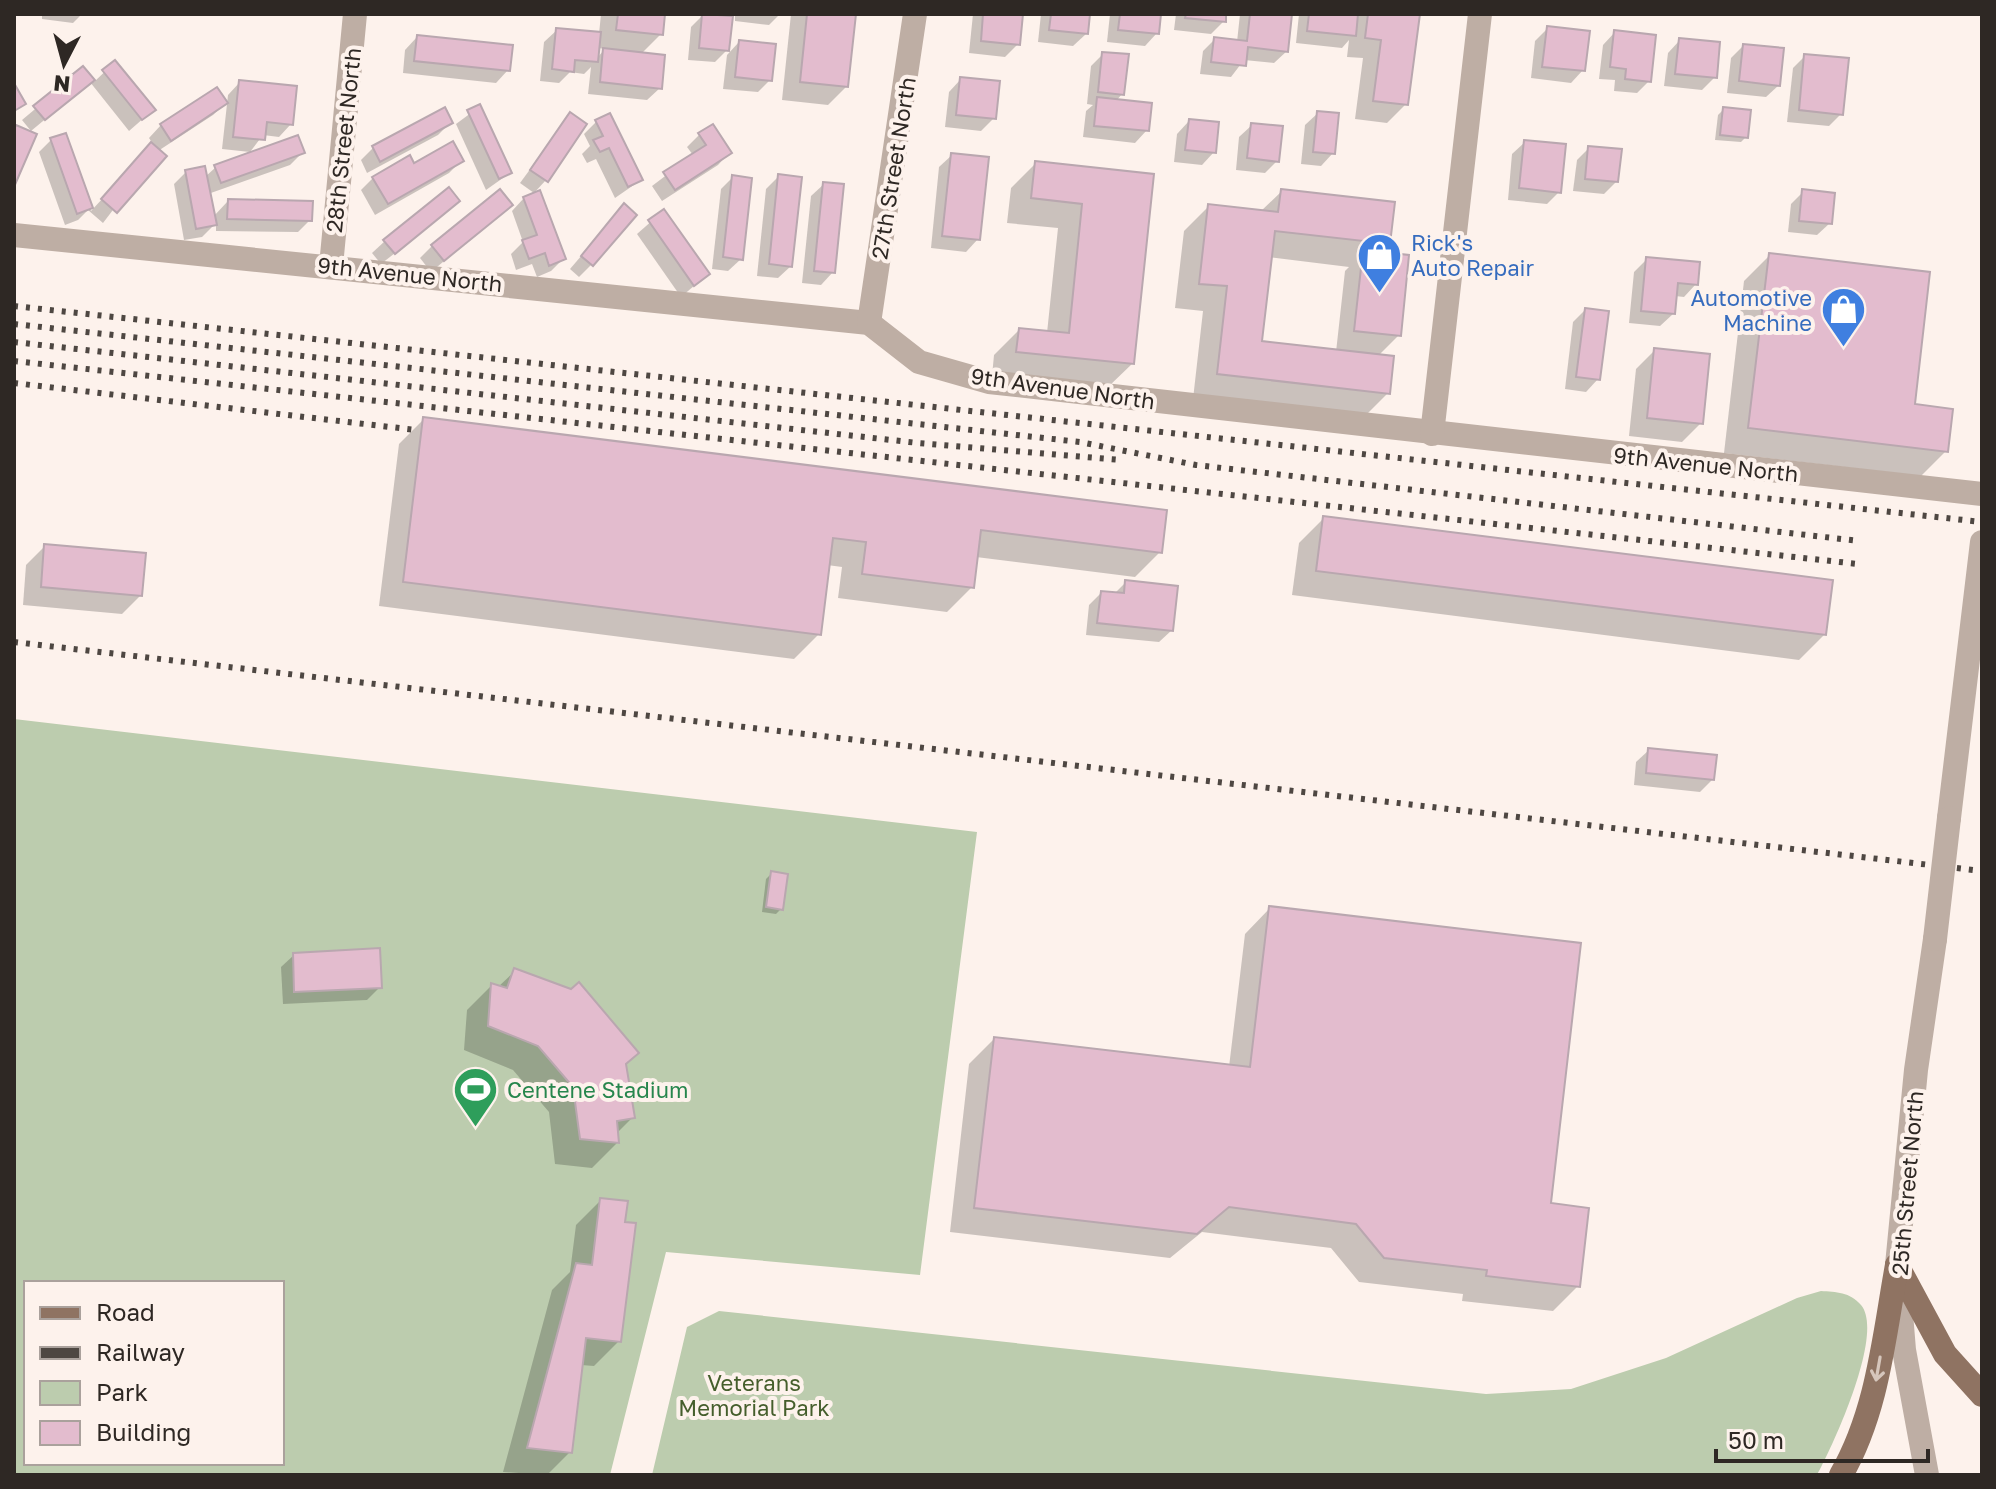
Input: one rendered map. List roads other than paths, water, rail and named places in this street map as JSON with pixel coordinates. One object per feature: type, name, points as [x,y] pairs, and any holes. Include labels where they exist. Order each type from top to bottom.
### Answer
[{"type":"main road","points":[[1897,1265],[1945,1354],[1982,1395]]},
{"type":"main road","points":[[1841,1475],[1854,1452],[1873,1400],[1897,1265]]},
{"type":"street","name":"28th Street North","points":[[331,266],[355,14]]},
{"type":"street","name":"27th Street North","points":[[869,323],[915,14]]},
{"type":"street","points":[[1432,434],[1480,14]]},
{"type":"street","name":"9th Avenue North","points":[[14,235],[869,323],[919,362],[989,382],[1982,494]]},
{"type":"street","name":"25th Street North","points":[[1927,1475],[1904,1350],[1897,1265],[1916,1070],[1935,939],[1982,542]]},
{"type":"railway","points":[[14,306],[1982,522]]},
{"type":"railway","points":[[14,324],[1080,442],[1196,465],[1859,541]]},
{"type":"railway","points":[[14,342],[918,443],[1121,460]]},
{"type":"railway","points":[[14,361],[1858,564]]},
{"type":"railway","points":[[14,383],[416,430]]},
{"type":"railway","points":[[14,642],[1982,871]]},
{"type":"place","name":"Rick's Auto Repair","points":[[1380,294]]},
{"type":"place","name":"Automotive Machine","points":[[1843,349]]},
{"type":"place","name":"Centene Stadium","points":[[476,1128]]},
{"type":"park label","name":"Veterans Memorial Park","points":[[754,1394]]}]
